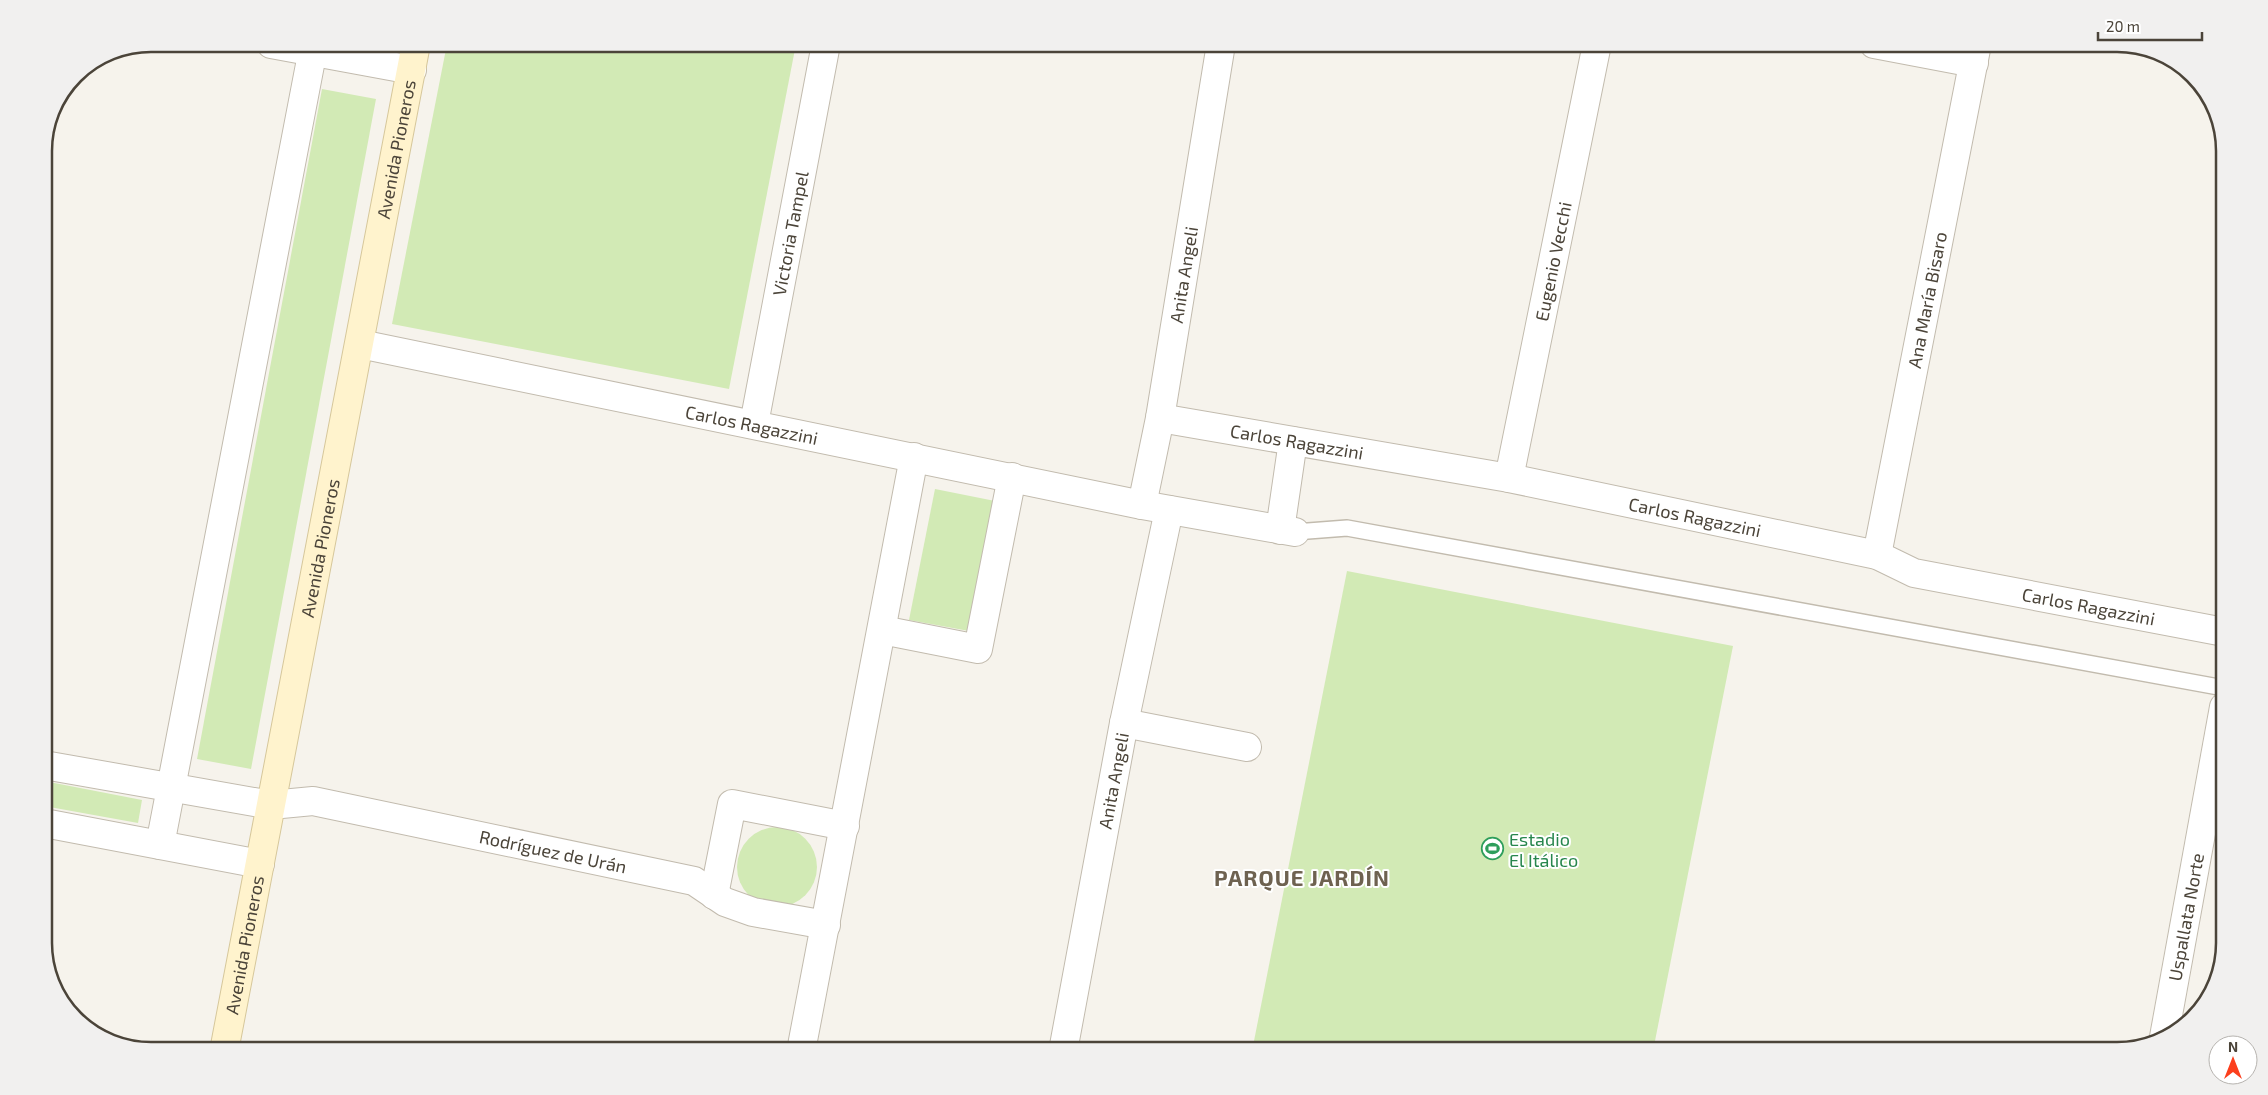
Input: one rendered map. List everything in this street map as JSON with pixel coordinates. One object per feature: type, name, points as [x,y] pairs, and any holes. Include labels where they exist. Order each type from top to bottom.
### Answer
[{"type":"main road","name":"Avenida Pioneros","points":[[226,1042],[415,52]]},
{"type":"street","points":[[160,845],[312,52]]},
{"type":"street","points":[[331,52],[412,70]]},
{"type":"street","name":"Victoria Tampel","points":[[754,424],[824,52]]},
{"type":"street","name":"Anita Angeli","points":[[1065,1042],[1124,723],[1156,508],[1160,418],[1220,52]]},
{"type":"street","name":"Eugenio Vecchi","points":[[1509,478],[1595,52]]},
{"type":"street","points":[[1956,52],[1976,54]]},
{"type":"street","name":"Ana María Bisaro","points":[[1877,555],[1976,54]]},
{"type":"street","name":"Carlos Ragazzini","points":[[360,344],[1156,508],[1288,531]]},
{"type":"street","name":"Carlos Ragazzini","points":[[1160,418],[1509,478],[1877,555],[1914,573],[2216,630]]},
{"type":"street","points":[[1288,531],[1294,441]]},
{"type":"street","points":[[804,1042],[914,457]]},
{"type":"street","points":[[882,630],[978,649],[1012,477]]},
{"type":"street","points":[[1124,723],[1247,747]]},
{"type":"street","name":"Uspallata Norte","points":[[2165,1029],[2216,752]]},
{"type":"street","name":"Rodríguez de Urán","points":[[53,767],[271,805],[313,801],[694,881],[714,895],[753,912],[826,925]]},
{"type":"street","points":[[714,895],[732,804],[845,826]]},
{"type":"street","points":[[53,825],[260,864]]},
{"type":"lane","points":[[1288,531],[1347,528],[2216,686]]},
{"type":"green space","points":[[445,52],[794,52],[729,389],[392,324]]},
{"type":"green space","points":[[322,89],[376,99],[251,769],[197,759]]},
{"type":"green space","points":[[935,489],[995,501],[969,631],[909,620]]},
{"type":"green space","name":"Estadio El Itálico","points":[[1347,571],[1733,646],[1655,1042],[1254,1042]]},
{"type":"green space","points":[[53,783],[142,800],[138,823],[53,808]]},
{"type":"green space","points":[[777,827],[792,830],[805,839],[814,852],[817,867],[814,882],[805,895],[792,904],[777,907],[762,904],[749,895],[740,882],[737,867],[740,852],[749,839],[762,830]]},
{"type":"place","name":"Estadio El Itálico","points":[[1493,849]]},
{"type":"district","name":"PARQUE JARDÍN","points":[[1302,877]]}]
